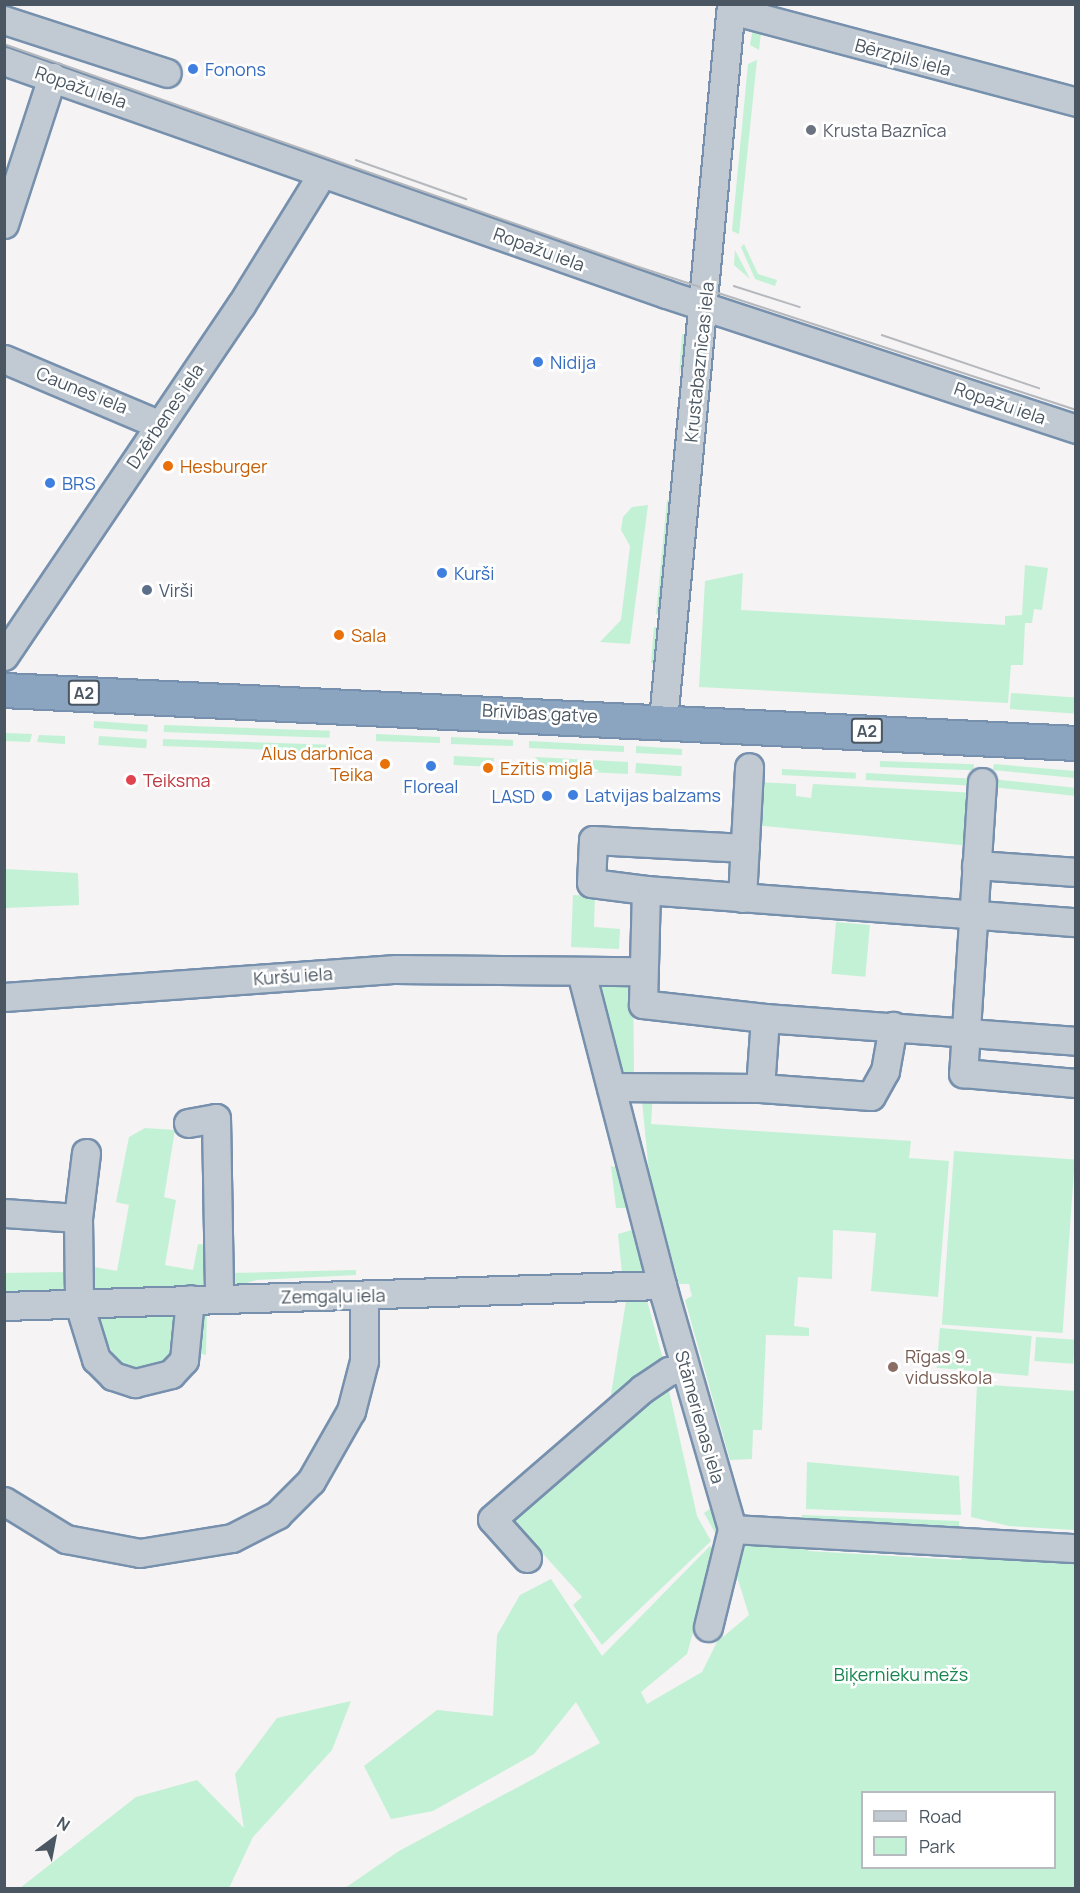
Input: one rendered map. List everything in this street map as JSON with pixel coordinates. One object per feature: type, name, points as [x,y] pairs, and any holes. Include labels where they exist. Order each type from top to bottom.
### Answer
[{"type":"highway","name":"Brīvības gatve","points":[[4,690],[663,720],[1076,742]]},
{"type":"street","name":"Bērzpils iela","points":[[731,7],[1076,102]]},
{"type":"street","name":"Krustabaznīcas iela","points":[[663,720],[705,304],[731,7]]},
{"type":"street","points":[[4,20],[161,71],[144,109]]},
{"type":"street","name":"Ropažu iela","points":[[4,62],[144,109],[322,174],[1076,429]]},
{"type":"street","points":[[4,224],[52,77]]},
{"type":"street","name":"Dzērbenes iela","points":[[4,656],[322,174]]},
{"type":"street","name":"Caunes iela","points":[[4,359],[158,424]]},
{"type":"street","points":[[742,898],[749,767]]},
{"type":"street","points":[[982,782],[963,1073],[1076,1083]]},
{"type":"street","points":[[745,848],[592,840],[591,883],[742,898],[1076,922]]},
{"type":"street","points":[[976,865],[1076,872]]},
{"type":"street","points":[[646,890],[640,971],[643,1004],[765,1018],[1076,1041]]},
{"type":"street","name":"Kuršu iela","points":[[4,997],[396,969],[640,971]]},
{"type":"street","name":"Stāmerienas iela","points":[[581,972],[662,1285],[732,1529]]},
{"type":"street","points":[[760,1088],[765,1018]]},
{"type":"street","points":[[611,1086],[760,1088],[871,1096],[885,1071],[893,1026]]},
{"type":"street","points":[[188,1123],[216,1118],[219,1298]]},
{"type":"street","points":[[86,1153],[78,1218],[79,1304],[96,1359],[113,1376],[135,1383],[171,1374],[184,1360],[190,1299]]},
{"type":"street","points":[[4,1213],[78,1218]]},
{"type":"street","name":"Zemgaļu iela","points":[[4,1306],[662,1285]]},
{"type":"street","points":[[4,1501],[66,1539],[140,1553],[232,1538],[277,1515],[311,1481],[351,1411],[364,1361],[364,1295]]},
{"type":"street","points":[[526,1558],[492,1519],[642,1389],[669,1371],[685,1368]]},
{"type":"street","points":[[708,1627],[732,1529],[1076,1548]]},
{"type":"green space","points":[[753,28],[997,91],[994,97],[761,33],[759,50],[750,45]]},
{"type":"green space","points":[[757,60],[739,234],[732,231],[748,64]]},
{"type":"green space","points":[[744,244],[758,274],[777,280],[775,286],[755,279],[741,247]]},
{"type":"green space","points":[[735,250],[750,279],[734,265]]},
{"type":"green space","points":[[682,334],[687,335],[679,376]]},
{"type":"green space","points":[[667,500],[673,500],[661,615],[656,614]]},
{"type":"green space","points":[[648,505],[630,644],[600,642],[621,620],[630,546],[621,530],[623,517],[632,507]]},
{"type":"green space","points":[[1025,565],[1048,568],[1042,610],[1034,609],[1032,623],[1025,623],[1023,665],[1011,665],[1008,703],[699,687],[705,581],[743,573],[741,610],[1005,625],[1005,616],[1022,615]]},
{"type":"green space","points":[[654,627],[660,627],[656,664],[651,663]]},
{"type":"green space","points":[[1011,693],[1075,697],[1074,713],[1010,709]]},
{"type":"green space","points":[[94,721],[148,725],[147,732],[94,728]]},
{"type":"green space","points":[[164,725],[330,731],[330,738],[164,732]]},
{"type":"green space","points":[[4,733],[32,734],[30,742],[5,741]]},
{"type":"green space","points":[[376,734],[440,737],[440,743],[376,741]]},
{"type":"green space","points":[[39,735],[65,736],[65,744],[37,742]]},
{"type":"green space","points":[[99,736],[147,739],[146,748],[98,745]]},
{"type":"green space","points":[[451,737],[513,740],[513,746],[451,744]]},
{"type":"green space","points":[[163,739],[329,745],[329,752],[163,746]]},
{"type":"green space","points":[[529,741],[624,746],[624,752],[529,748]]},
{"type":"green space","points":[[636,746],[682,749],[682,755],[636,753]]},
{"type":"green space","points":[[454,756],[494,758],[493,767],[454,765]]},
{"type":"green space","points":[[535,757],[628,762],[628,774],[547,770]]},
{"type":"green space","points":[[880,761],[974,764],[974,770],[880,767]]},
{"type":"green space","points":[[636,763],[682,766],[681,776],[635,773]]},
{"type":"green space","points":[[994,764],[1075,771],[1075,778],[993,770]]},
{"type":"green space","points":[[782,769],[856,773],[856,779],[782,775]]},
{"type":"green space","points":[[866,773],[974,779],[973,786],[866,780]]},
{"type":"green space","points":[[992,779],[1075,788],[1074,796],[991,787]]},
{"type":"green space","points":[[756,782],[796,784],[796,796],[811,798],[813,784],[976,793],[971,846],[753,825]]},
{"type":"green space","points":[[5,869],[78,873],[79,905],[5,908]]},
{"type":"green space","points":[[573,895],[595,896],[594,927],[620,929],[619,949],[571,947]]},
{"type":"green space","points":[[836,922],[870,925],[865,977],[831,974]]},
{"type":"green space","points":[[633,975],[634,1074],[618,1074],[593,989],[599,980]]},
{"type":"green space","points":[[641,1090],[653,1092],[651,1124],[911,1141],[909,1158],[949,1161],[938,1297],[871,1291],[876,1233],[833,1230],[832,1279],[798,1277],[794,1326],[809,1328],[809,1336],[766,1335],[762,1430],[753,1430],[752,1459],[730,1460],[685,1300],[692,1296],[689,1284],[679,1284],[649,1173]]},
{"type":"green space","points":[[145,1128],[175,1130],[164,1197],[176,1200],[165,1265],[193,1270],[198,1244],[211,1245],[210,1282],[204,1288],[91,1290],[89,1266],[117,1271],[129,1205],[116,1202],[129,1137]]},
{"type":"green space","points":[[954,1151],[1075,1159],[1063,1333],[942,1325]]},
{"type":"green space","points":[[611,1166],[619,1168],[630,1208],[616,1208]]},
{"type":"green space","points":[[635,1229],[644,1271],[622,1273],[618,1234]]},
{"type":"green space","points":[[356,1270],[356,1275],[257,1280],[232,1287],[231,1273]]},
{"type":"green space","points":[[67,1272],[62,1290],[5,1292],[4,1273]]},
{"type":"green space","points":[[645,1293],[664,1363],[609,1407],[627,1295]]},
{"type":"green space","points":[[183,1308],[172,1367],[130,1370],[114,1355],[92,1316]]},
{"type":"green space","points":[[207,1309],[206,1355],[192,1352],[196,1315]]},
{"type":"green space","points":[[940,1328],[1032,1336],[1028,1376],[937,1368]]},
{"type":"green space","points":[[1036,1337],[1075,1340],[1073,1364],[1034,1361]]},
{"type":"green space","points":[[667,1382],[697,1516],[711,1541],[602,1645],[573,1605],[582,1597],[510,1517]]},
{"type":"green space","points":[[977,1384],[1075,1391],[1075,1530],[1009,1526],[971,1517]]},
{"type":"green space","points":[[807,1462],[959,1476],[961,1515],[806,1509]]},
{"type":"green space","points":[[715,1505],[723,1532],[718,1538],[704,1513]]},
{"type":"green space","points":[[802,1515],[959,1521],[959,1527],[951,1532],[803,1524]]},
{"type":"green space","name":"Biķernieku mežs","points":[[754,1538],[807,1540],[808,1551],[961,1560],[962,1549],[1075,1557],[1075,1888],[345,1888],[399,1851],[600,1743],[576,1702],[534,1754],[433,1811],[391,1819],[364,1766],[437,1710],[493,1716],[497,1635],[520,1595],[551,1579],[602,1656],[710,1546],[716,1549],[687,1654],[641,1692],[647,1704],[702,1672],[717,1642],[749,1615],[734,1567],[742,1545]]},
{"type":"green space","points":[[351,1701],[332,1750],[253,1837],[229,1888],[20,1888],[136,1797],[197,1780],[244,1828],[235,1774],[277,1718]]},
{"type":"tram line","points":[[4,44],[636,266],[1076,410]]},
{"type":"tram line","points":[[356,160],[466,199]]},
{"type":"tram line","points":[[734,286],[800,307]]},
{"type":"tram line","points":[[882,335],[1039,388]]},
{"type":"place","name":"Fonons","points":[[193,69]]},
{"type":"place","name":"Krusta Baznīca","points":[[811,130]]},
{"type":"place","name":"Nidija","points":[[538,362]]},
{"type":"place","name":"Hesburger","points":[[168,466]]},
{"type":"place","name":"BRS","points":[[50,483]]},
{"type":"place","name":"Kurši","points":[[442,573]]},
{"type":"place","name":"Virši","points":[[147,590]]},
{"type":"place","name":"Sala","points":[[339,635]]},
{"type":"place","name":"Alus darbnīca Teika","points":[[385,764]]},
{"type":"place","name":"Floreal","points":[[431,766]]},
{"type":"place","name":"Ezītis miglā","points":[[488,768]]},
{"type":"place","name":"Teiksma","points":[[131,780]]},
{"type":"place","name":"Latvijas balzams","points":[[573,795]]},
{"type":"place","name":"LASD","points":[[547,796]]},
{"type":"place","name":"Rīgas 9. vidusskola","points":[[893,1367]]}]
